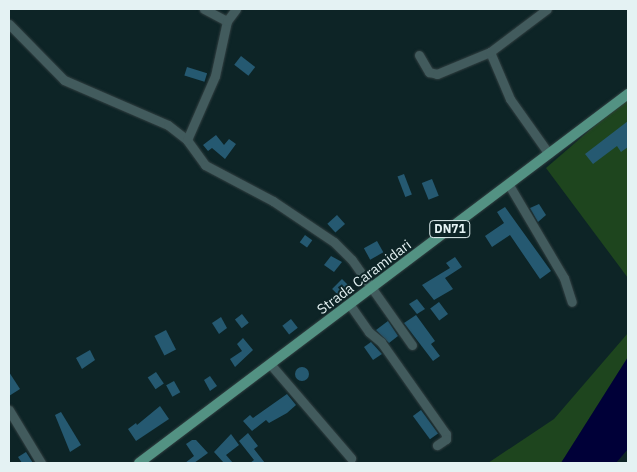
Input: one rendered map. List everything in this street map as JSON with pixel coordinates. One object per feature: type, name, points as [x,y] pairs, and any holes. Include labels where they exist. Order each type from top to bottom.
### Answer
[{"type":"main road","name":"Strada Caramidari","points":[[139,463],[272,365],[628,94]]},
{"type":"street","points":[[204,9],[227,21]]},
{"type":"street","points":[[188,140],[215,76],[227,21],[236,9]]},
{"type":"street","points":[[419,55],[426,70],[434,74],[490,52],[547,9]]},
{"type":"street","points":[[9,24],[64,80],[168,125],[188,140],[205,166],[273,201],[334,242],[352,260],[412,345]]},
{"type":"street","points":[[490,52],[510,99],[549,154]]},
{"type":"street","points":[[509,185],[564,278],[572,302]]},
{"type":"street","points":[[350,305],[369,332],[381,342],[444,430],[447,436],[437,444]]},
{"type":"street","points":[[272,365],[351,458]]},
{"type":"street","points":[[9,410],[41,463]]},
{"type":"green space","points":[[628,97],[628,278],[546,168]]},
{"type":"green space","points":[[628,333],[628,357],[561,463],[488,463],[554,419]]},
{"type":"shaded area","points":[[628,357],[628,449],[616,463],[561,463]]},
{"type":"building","points":[[241,56],[255,67],[248,76],[234,65]]},
{"type":"building","points":[[187,67],[207,73],[204,82],[184,76]]},
{"type":"building","points":[[628,121],[628,147],[621,152],[617,146],[593,164],[585,154]]},
{"type":"building","points":[[216,135],[224,145],[229,139],[236,144],[225,159],[212,148],[208,151],[203,145]]},
{"type":"building","points":[[404,174],[412,195],[405,197],[397,177]]},
{"type":"building","points":[[432,179],[439,196],[429,200],[422,183]]},
{"type":"building","points":[[539,204],[546,215],[538,222],[530,208]]},
{"type":"building","points":[[505,207],[551,271],[540,279],[510,235],[492,247],[485,236],[504,223],[497,212]]},
{"type":"building","points":[[337,215],[345,224],[335,233],[327,224]]},
{"type":"building","points":[[305,235],[312,240],[307,248],[300,242]]},
{"type":"building","points":[[377,241],[383,252],[370,260],[364,248]]},
{"type":"building","points":[[331,256],[342,262],[334,272],[324,265]]},
{"type":"building","points":[[455,257],[462,267],[445,278],[453,289],[434,300],[422,285],[450,268],[446,263]]},
{"type":"building","points":[[342,279],[350,287],[340,297],[332,289]]},
{"type":"building","points":[[417,299],[425,309],[417,314],[409,304]]},
{"type":"building","points":[[439,302],[448,314],[439,321],[430,309]]},
{"type":"building","points":[[242,314],[249,323],[242,328],[235,320]]},
{"type":"building","points":[[416,315],[435,341],[431,344],[440,356],[433,361],[404,323]]},
{"type":"building","points":[[221,317],[227,328],[219,334],[212,323]]},
{"type":"building","points":[[291,319],[298,328],[289,334],[282,326]]},
{"type":"building","points":[[388,321],[398,336],[389,343],[376,330]]},
{"type":"building","points":[[166,330],[176,350],[164,356],[154,336]]},
{"type":"building","points":[[243,338],[253,350],[235,367],[230,359],[242,351],[237,344]]},
{"type":"building","points":[[371,342],[382,354],[373,360],[364,347]]},
{"type":"building","points":[[90,350],[95,360],[82,369],[76,358]]},
{"type":"building","points":[[299,367],[305,367],[309,374],[305,381],[299,381],[295,377],[295,371]]},
{"type":"building","points":[[9,372],[20,389],[9,396]]},
{"type":"building","points":[[156,372],[164,384],[156,389],[148,378]]},
{"type":"building","points":[[210,376],[217,386],[210,391],[204,380]]},
{"type":"building","points":[[174,381],[180,392],[172,397],[166,385]]},
{"type":"building","points":[[287,394],[296,405],[287,413],[269,423],[266,420],[252,431],[243,421],[250,415],[253,418]]},
{"type":"building","points":[[160,406],[169,419],[136,441],[128,429],[136,423],[137,425]]},
{"type":"building","points":[[421,410],[438,433],[430,439],[413,416]]},
{"type":"building","points":[[61,412],[81,445],[70,452],[55,415]]},
{"type":"building","points":[[248,433],[258,446],[254,449],[265,463],[250,463],[254,460],[239,441]]},
{"type":"building","points":[[231,434],[239,445],[226,455],[233,463],[224,463],[214,452]]},
{"type":"building","points":[[196,440],[208,453],[194,463],[185,463],[194,456],[186,444]]},
{"type":"building","points":[[26,452],[33,463],[22,463],[18,457]]}]
